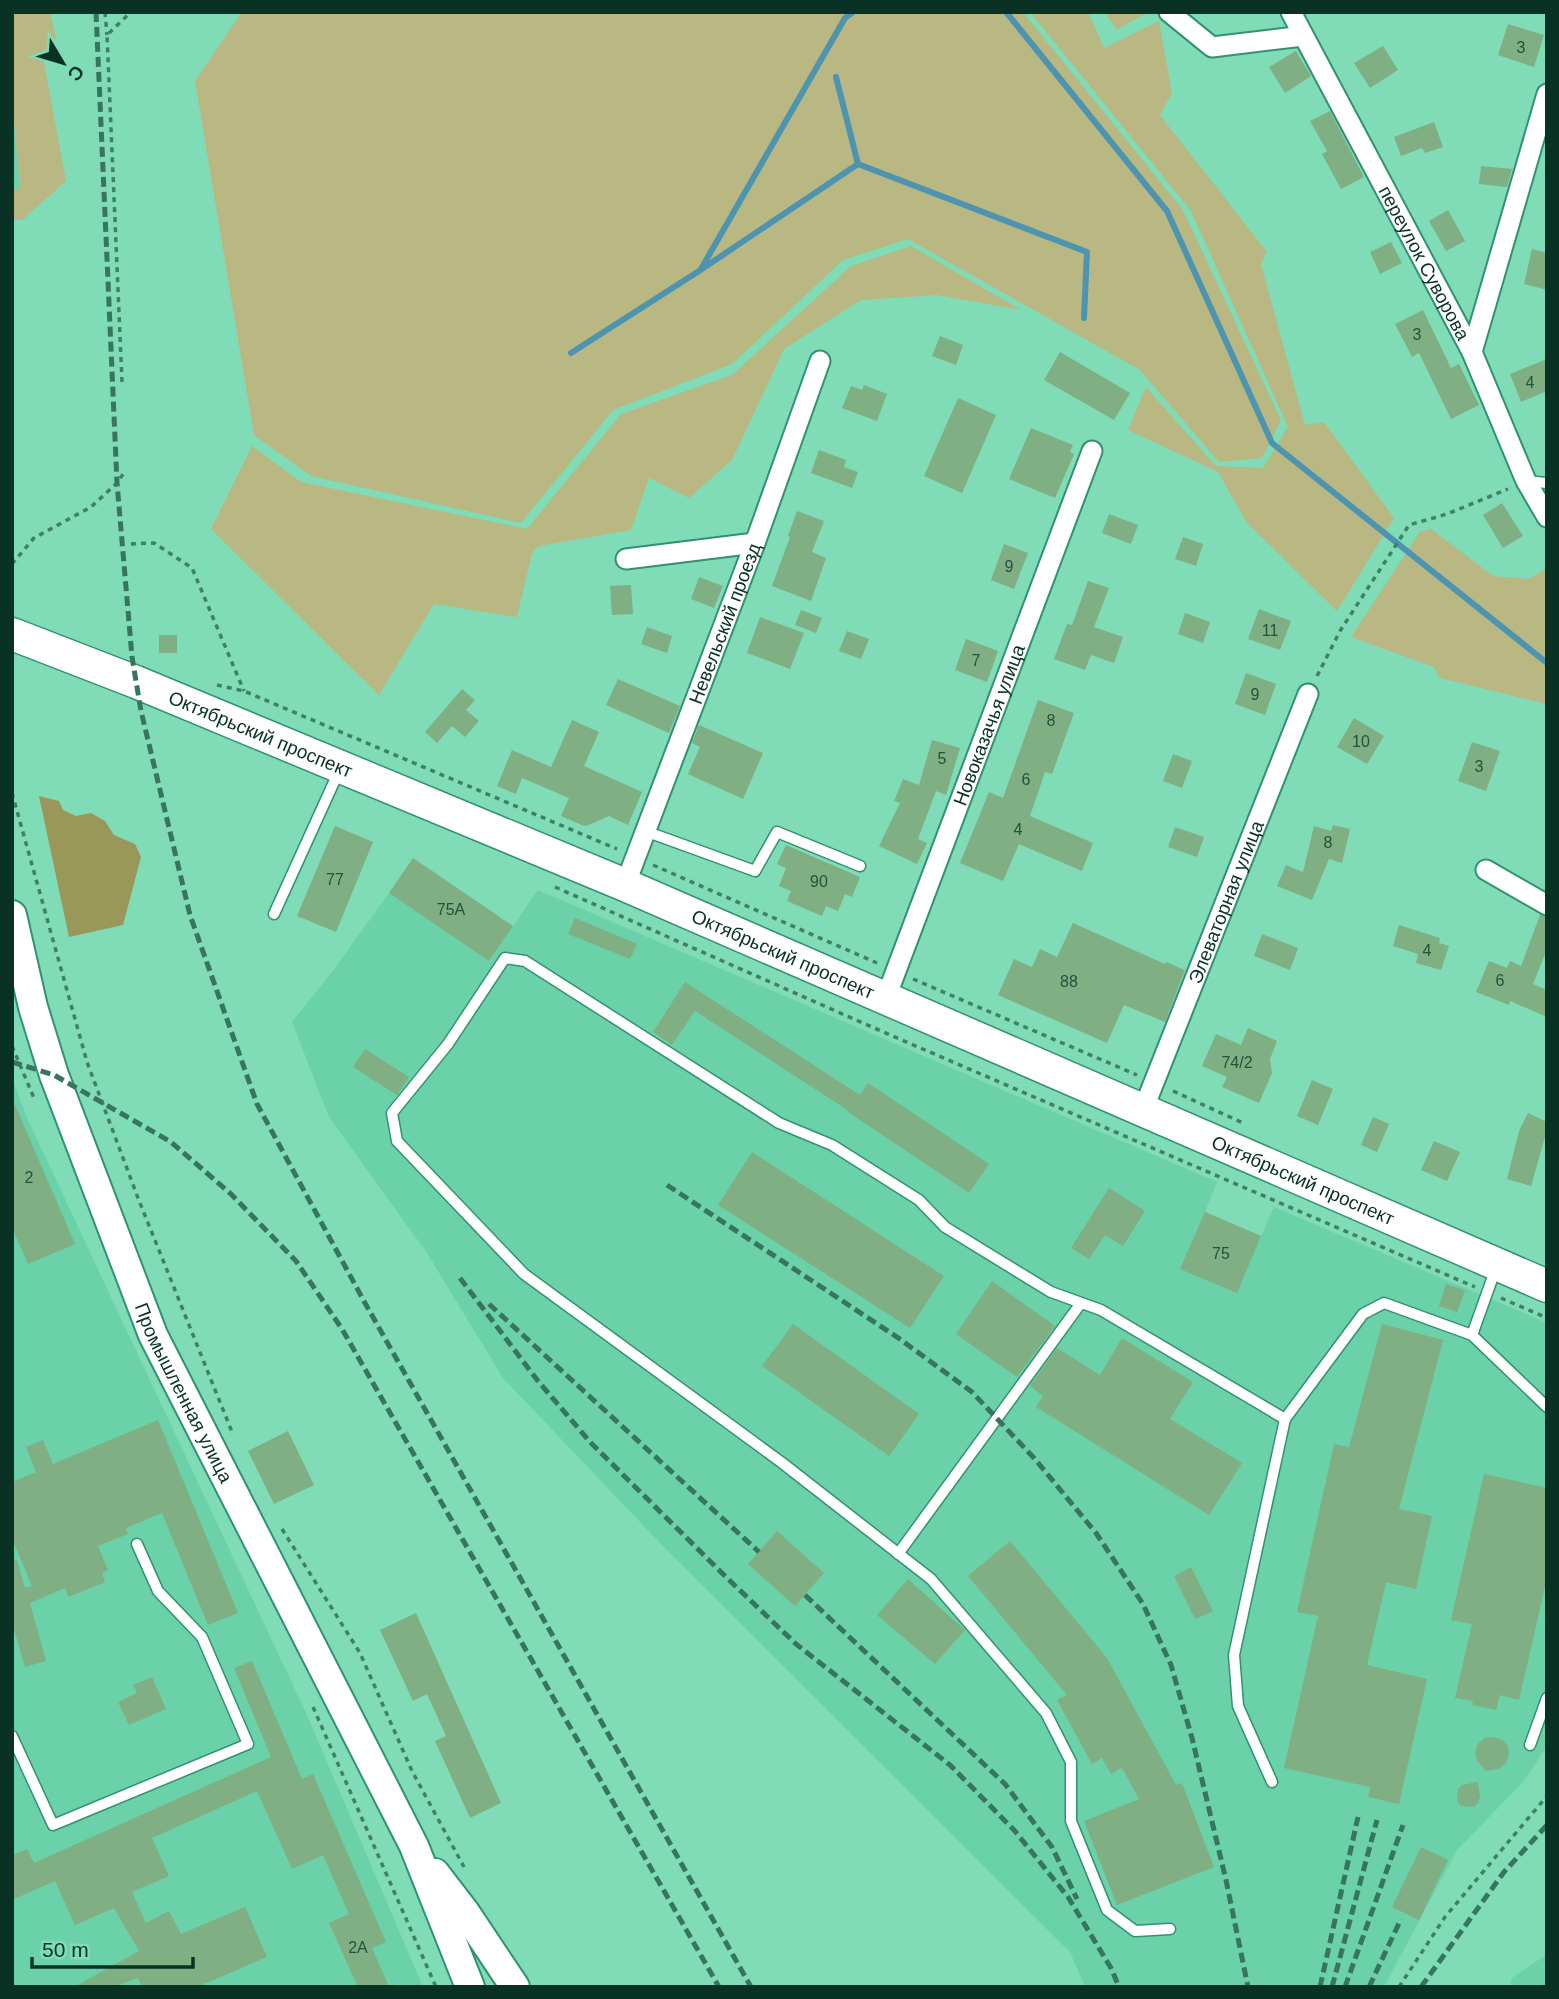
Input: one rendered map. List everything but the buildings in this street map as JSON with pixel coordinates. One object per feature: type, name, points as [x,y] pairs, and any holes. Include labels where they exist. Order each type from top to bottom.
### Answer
[{"type":"main road","name":"Октябрьский проспект","points":[[12,634],[342,766],[625,885],[1143,1111],[1492,1278],[1547,1286]]},
{"type":"main road","name":"Промышленная улица","points":[[12,915],[33,1007],[54,1075],[153,1335],[414,1846]]},
{"type":"main road","points":[[414,1846],[470,1987]]},
{"type":"main road","points":[[414,1846],[465,1913],[515,1987]]},
{"type":"street","points":[[1169,12],[1212,47],[1303,36]]},
{"type":"street","name":"переулок Суворова","points":[[1292,13],[1472,352],[1526,481],[1547,517]]},
{"type":"street","points":[[1472,352],[1547,94]]},
{"type":"street","name":"Невельский проезд","points":[[625,885],[755,543],[820,361]]},
{"type":"street","name":"Новоказачья улица","points":[[885,1000],[1093,451]]},
{"type":"street","points":[[626,559],[755,543]]},
{"type":"street","name":"Элеваторная улица","points":[[1143,1111],[1308,694]]},
{"type":"street","points":[[1486,870],[1547,905]]},
{"type":"lane","points":[[1526,481],[1547,483]]},
{"type":"lane","points":[[274,914],[342,766]]},
{"type":"lane","points":[[645,831],[755,871],[777,832],[860,866]]},
{"type":"lane","points":[[1170,1929],[1135,1931],[1107,1910],[1071,1821],[1071,1762],[1046,1713],[931,1579],[781,1462],[524,1274],[397,1141],[392,1114],[448,1044],[505,957],[525,961],[779,1123],[832,1145],[919,1200],[945,1227],[1051,1292],[1101,1310],[1285,1419]]},
{"type":"lane","points":[[1472,1335],[1492,1278]]},
{"type":"lane","points":[[898,1554],[1081,1303]]},
{"type":"lane","points":[[1272,1782],[1238,1706],[1234,1655],[1285,1419],[1363,1314],[1384,1303],[1472,1335],[1547,1407]]},
{"type":"lane","points":[[12,1736],[53,1825],[248,1744],[202,1637],[158,1591],[137,1544]]},
{"type":"lane","points":[[1530,1745],[1547,1698]]},
{"type":"path","points":[[106,12],[122,383]]},
{"type":"path","points":[[107,35],[131,12]]},
{"type":"path","points":[[12,564],[34,538],[91,507],[117,483],[126,470]]},
{"type":"path","points":[[1308,694],[1340,631],[1409,525],[1447,514],[1526,481]]},
{"type":"path","points":[[131,544],[154,543],[192,568],[244,691]]},
{"type":"path","points":[[12,793],[87,1062],[138,1198],[234,1436]]},
{"type":"path","points":[[549,884],[881,1031],[1492,1278],[1547,1318]]},
{"type":"path","points":[[280,1526],[360,1653],[412,1771],[469,1877]]},
{"type":"path","points":[[1399,1987],[1445,1917],[1547,1796]]},
{"type":"path","points":[[366,1826],[436,1987]]},
{"type":"shaded area","points":[[12,12],[50,12],[56,38],[43,57],[66,181],[22,220],[12,219],[12,190],[20,189],[12,100]]},
{"type":"shaded area","points":[[242,12],[1023,12],[1183,210],[1281,420],[1262,458],[1219,462],[1140,370],[908,239],[843,260],[732,364],[613,410],[521,523],[311,476],[254,435],[195,81]]},
{"type":"shaded area","points":[[1030,12],[1088,12],[1104,48],[1159,21],[1172,93],[1160,115],[1267,252],[1261,264],[1305,425],[1324,422],[1394,518],[1337,611],[1247,523],[1218,472],[1128,430],[1146,387],[1216,466],[1263,468],[1288,427],[1191,211]]},
{"type":"shaded area","points":[[1104,12],[1148,12],[1117,30]]},
{"type":"shaded area","points":[[12,100],[20,190],[12,190]]},
{"type":"shaded area","points":[[911,246],[1021,310],[937,295],[861,300],[784,349],[732,460],[689,498],[649,478],[631,530],[539,546],[532,553],[517,617],[434,604],[379,695],[211,529],[252,446],[301,482],[527,529],[621,414],[732,375],[851,266]]},
{"type":"shaded area","points":[[1431,529],[1493,576],[1529,579],[1547,568],[1547,704],[1440,678],[1434,667],[1351,637],[1420,532]]},
{"type":"shaded area","points":[[39,796],[59,801],[63,810],[76,816],[91,813],[105,821],[114,835],[135,844],[141,857],[123,925],[69,937]]},
{"type":"shaded area","points":[[538,890],[1217,1182],[1205,1212],[1261,1236],[1274,1207],[1547,1323],[1547,1746],[1524,1781],[1457,1850],[1384,1987],[1085,1987],[1070,1952],[661,1544],[503,1378],[427,1253],[329,1117],[292,1022],[389,893],[489,961]]},
{"type":"shaded area","points":[[12,1078],[27,1118],[307,1715],[423,1987],[12,1987]]},
{"type":"shaded area","points":[[1547,1954],[1547,1987],[1510,1987],[1512,1978]]},
{"type":"waterway","points":[[701,269],[845,18],[853,12]]},
{"type":"waterway","points":[[1006,12],[1167,211],[1272,443],[1547,663]]},
{"type":"waterway","points":[[836,77],[858,164]]},
{"type":"waterway","points":[[571,353],[858,164],[1087,252],[1084,318]]},
{"type":"railway","points":[[96,12],[117,483],[132,657],[141,711],[190,915],[257,1104],[365,1303],[751,1987]]},
{"type":"railway","points":[[12,1062],[54,1075],[171,1142],[231,1194],[296,1261],[342,1329],[719,1987]]},
{"type":"railway","points":[[667,1185],[897,1337],[972,1392],[1034,1458],[1096,1533],[1143,1604],[1171,1665],[1192,1738],[1226,1880],[1248,1987]]},
{"type":"railway","points":[[460,1278],[538,1381],[591,1443],[796,1644],[950,1765],[1014,1830],[1068,1897],[1111,1968],[1119,1987]]},
{"type":"railway","points":[[489,1304],[759,1552]]},
{"type":"railway","points":[[805,1595],[1005,1784],[1052,1847],[1077,1899]]},
{"type":"railway","points":[[1320,1987],[1358,1817]]},
{"type":"railway","points":[[1332,1987],[1377,1820]]},
{"type":"railway","points":[[1345,1987],[1403,1825]]},
{"type":"railway","points":[[1421,1987],[1504,1872],[1547,1825]]},
{"type":"railway","points":[[1369,1987],[1401,1919]]}]
